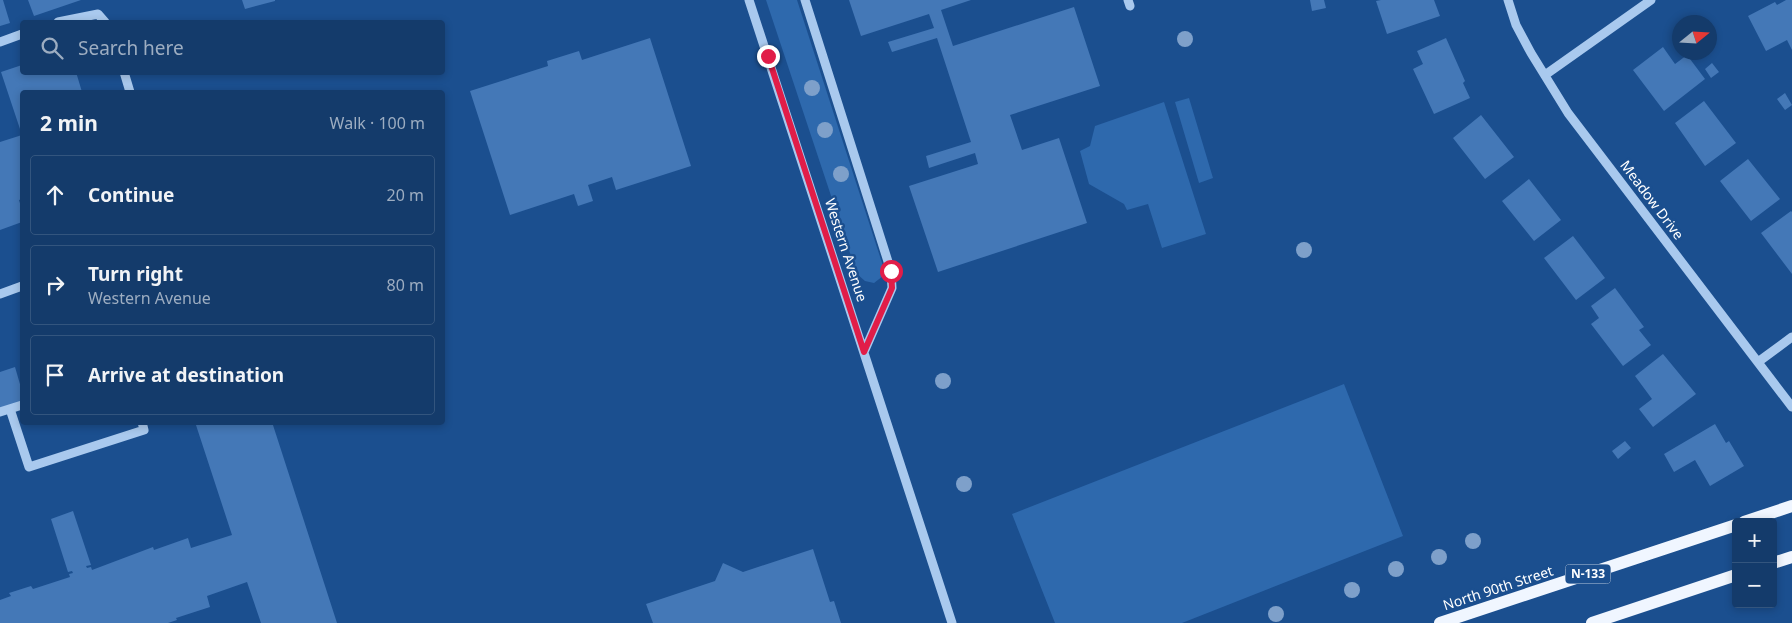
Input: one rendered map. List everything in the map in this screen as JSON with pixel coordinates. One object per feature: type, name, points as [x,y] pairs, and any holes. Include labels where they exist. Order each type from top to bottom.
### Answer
[{"type":"main road","points":[[1756,518],[1792,506]]},
{"type":"main road","name":"North 90th Street","points":[[1440,623],[1732,525]]},
{"type":"main road","points":[[1777,562],[1792,556]]},
{"type":"main road","points":[[1592,623],[1732,576]]},
{"type":"street","name":"Western Avenue","points":[[749,0],[952,623]]},
{"type":"street","points":[[805,0],[891,271],[892,288],[864,352]]},
{"type":"street","name":"Meadow Drive","points":[[1508,0],[1516,25],[1568,113],[1792,407]]},
{"type":"street","points":[[1545,76],[1651,0]]},
{"type":"street","points":[[68,20],[98,14],[103,20]]},
{"type":"street","points":[[0,42],[20,35]]},
{"type":"street","points":[[125,75],[129,90]]},
{"type":"street","points":[[0,294],[20,287]]},
{"type":"street","points":[[1758,362],[1792,337]]},
{"type":"street","points":[[0,412],[20,406]]},
{"type":"street","points":[[10,409],[29,468],[144,430],[143,425]]},
{"type":"shaded area","points":[[766,0],[797,0],[884,269],[883,276],[874,283],[865,281],[857,274]]},
{"type":"shaded area","points":[[1189,98],[1213,178],[1199,183],[1175,102]]},
{"type":"shaded area","points":[[1164,102],[1206,234],[1162,248],[1148,204],[1127,210],[1124,204],[1089,184],[1080,151],[1090,146],[1095,126]]},
{"type":"shaded area","points":[[1344,384],[1403,536],[1182,623],[1055,623],[1012,514]]},
{"type":"building","points":[[0,0],[3,0],[10,23],[0,26]]},
{"type":"building","points":[[28,0],[81,0],[34,16]]},
{"type":"building","points":[[242,0],[275,0],[275,1],[245,9]]},
{"type":"building","points":[[849,0],[971,0],[941,10],[953,46],[1074,7],[1100,86],[1010,115],[1022,150],[1059,138],[1087,223],[938,272],[909,186],[978,164],[975,153],[929,168],[926,156],[971,142],[937,38],[892,52],[888,42],[934,28],[929,14],[861,36]]},
{"type":"building","points":[[1310,0],[1324,0],[1326,8],[1312,11]]},
{"type":"building","points":[[1434,0],[1440,16],[1387,34],[1376,1]]},
{"type":"building","points":[[1786,0],[1792,0],[1792,50],[1787,40],[1766,51],[1748,16],[1775,2],[1777,5]]},
{"type":"building","points":[[650,38],[691,166],[616,190],[612,177],[588,185],[593,201],[578,206],[574,194],[510,215],[470,91],[548,66],[547,61],[579,51],[582,60]]},
{"type":"building","points":[[1446,38],[1465,81],[1463,83],[1470,98],[1434,114],[1413,69],[1423,64],[1417,51]]},
{"type":"building","points":[[1663,47],[1675,64],[1680,60],[1691,60],[1705,79],[1664,111],[1633,70]]},
{"type":"building","points":[[1712,63],[1719,72],[1711,78],[1705,69]]},
{"type":"building","points":[[20,66],[20,75],[77,75],[81,90],[20,90],[20,129],[1,72]]},
{"type":"building","points":[[1785,93],[1792,105],[1785,110],[1777,99]]},
{"type":"building","points":[[1704,101],[1736,143],[1705,166],[1675,123]]},
{"type":"building","points":[[1481,115],[1514,157],[1485,179],[1453,138]]},
{"type":"building","points":[[20,136],[20,223],[0,230],[0,142]]},
{"type":"building","points":[[1748,159],[1780,199],[1751,221],[1720,181]]},
{"type":"building","points":[[1529,179],[1561,220],[1534,241],[1502,201]]},
{"type":"building","points":[[1792,212],[1792,274],[1761,233]]},
{"type":"building","points":[[1573,236],[1605,278],[1576,300],[1544,258]]},
{"type":"building","points":[[1615,288],[1644,327],[1639,330],[1651,345],[1623,366],[1591,324],[1599,318],[1591,306]]},
{"type":"building","points":[[1663,354],[1696,394],[1653,427],[1639,409],[1652,399],[1635,376]]},
{"type":"building","points":[[15,367],[20,384],[20,404],[0,410],[0,372]]},
{"type":"building","points":[[1715,424],[1726,443],[1729,441],[1744,466],[1710,486],[1695,460],[1674,472],[1664,454]]},
{"type":"building","points":[[196,425],[273,425],[337,623],[261,623],[247,582],[207,596],[210,607],[176,618],[177,620],[168,623],[0,623],[0,600],[11,596],[9,593],[31,586],[33,589],[70,577],[69,574],[73,573],[72,571],[68,572],[51,519],[73,511],[91,565],[86,566],[87,568],[91,567],[92,570],[153,547],[154,550],[188,538],[191,548],[232,535]]},
{"type":"building","points":[[1625,441],[1631,448],[1618,459],[1612,451]]},
{"type":"building","points":[[813,549],[830,602],[834,601],[841,623],[653,623],[646,604],[715,581],[723,563],[743,572]]},
{"type":"route","points":[[768,56],[864,352],[892,288],[891,271]]}]
